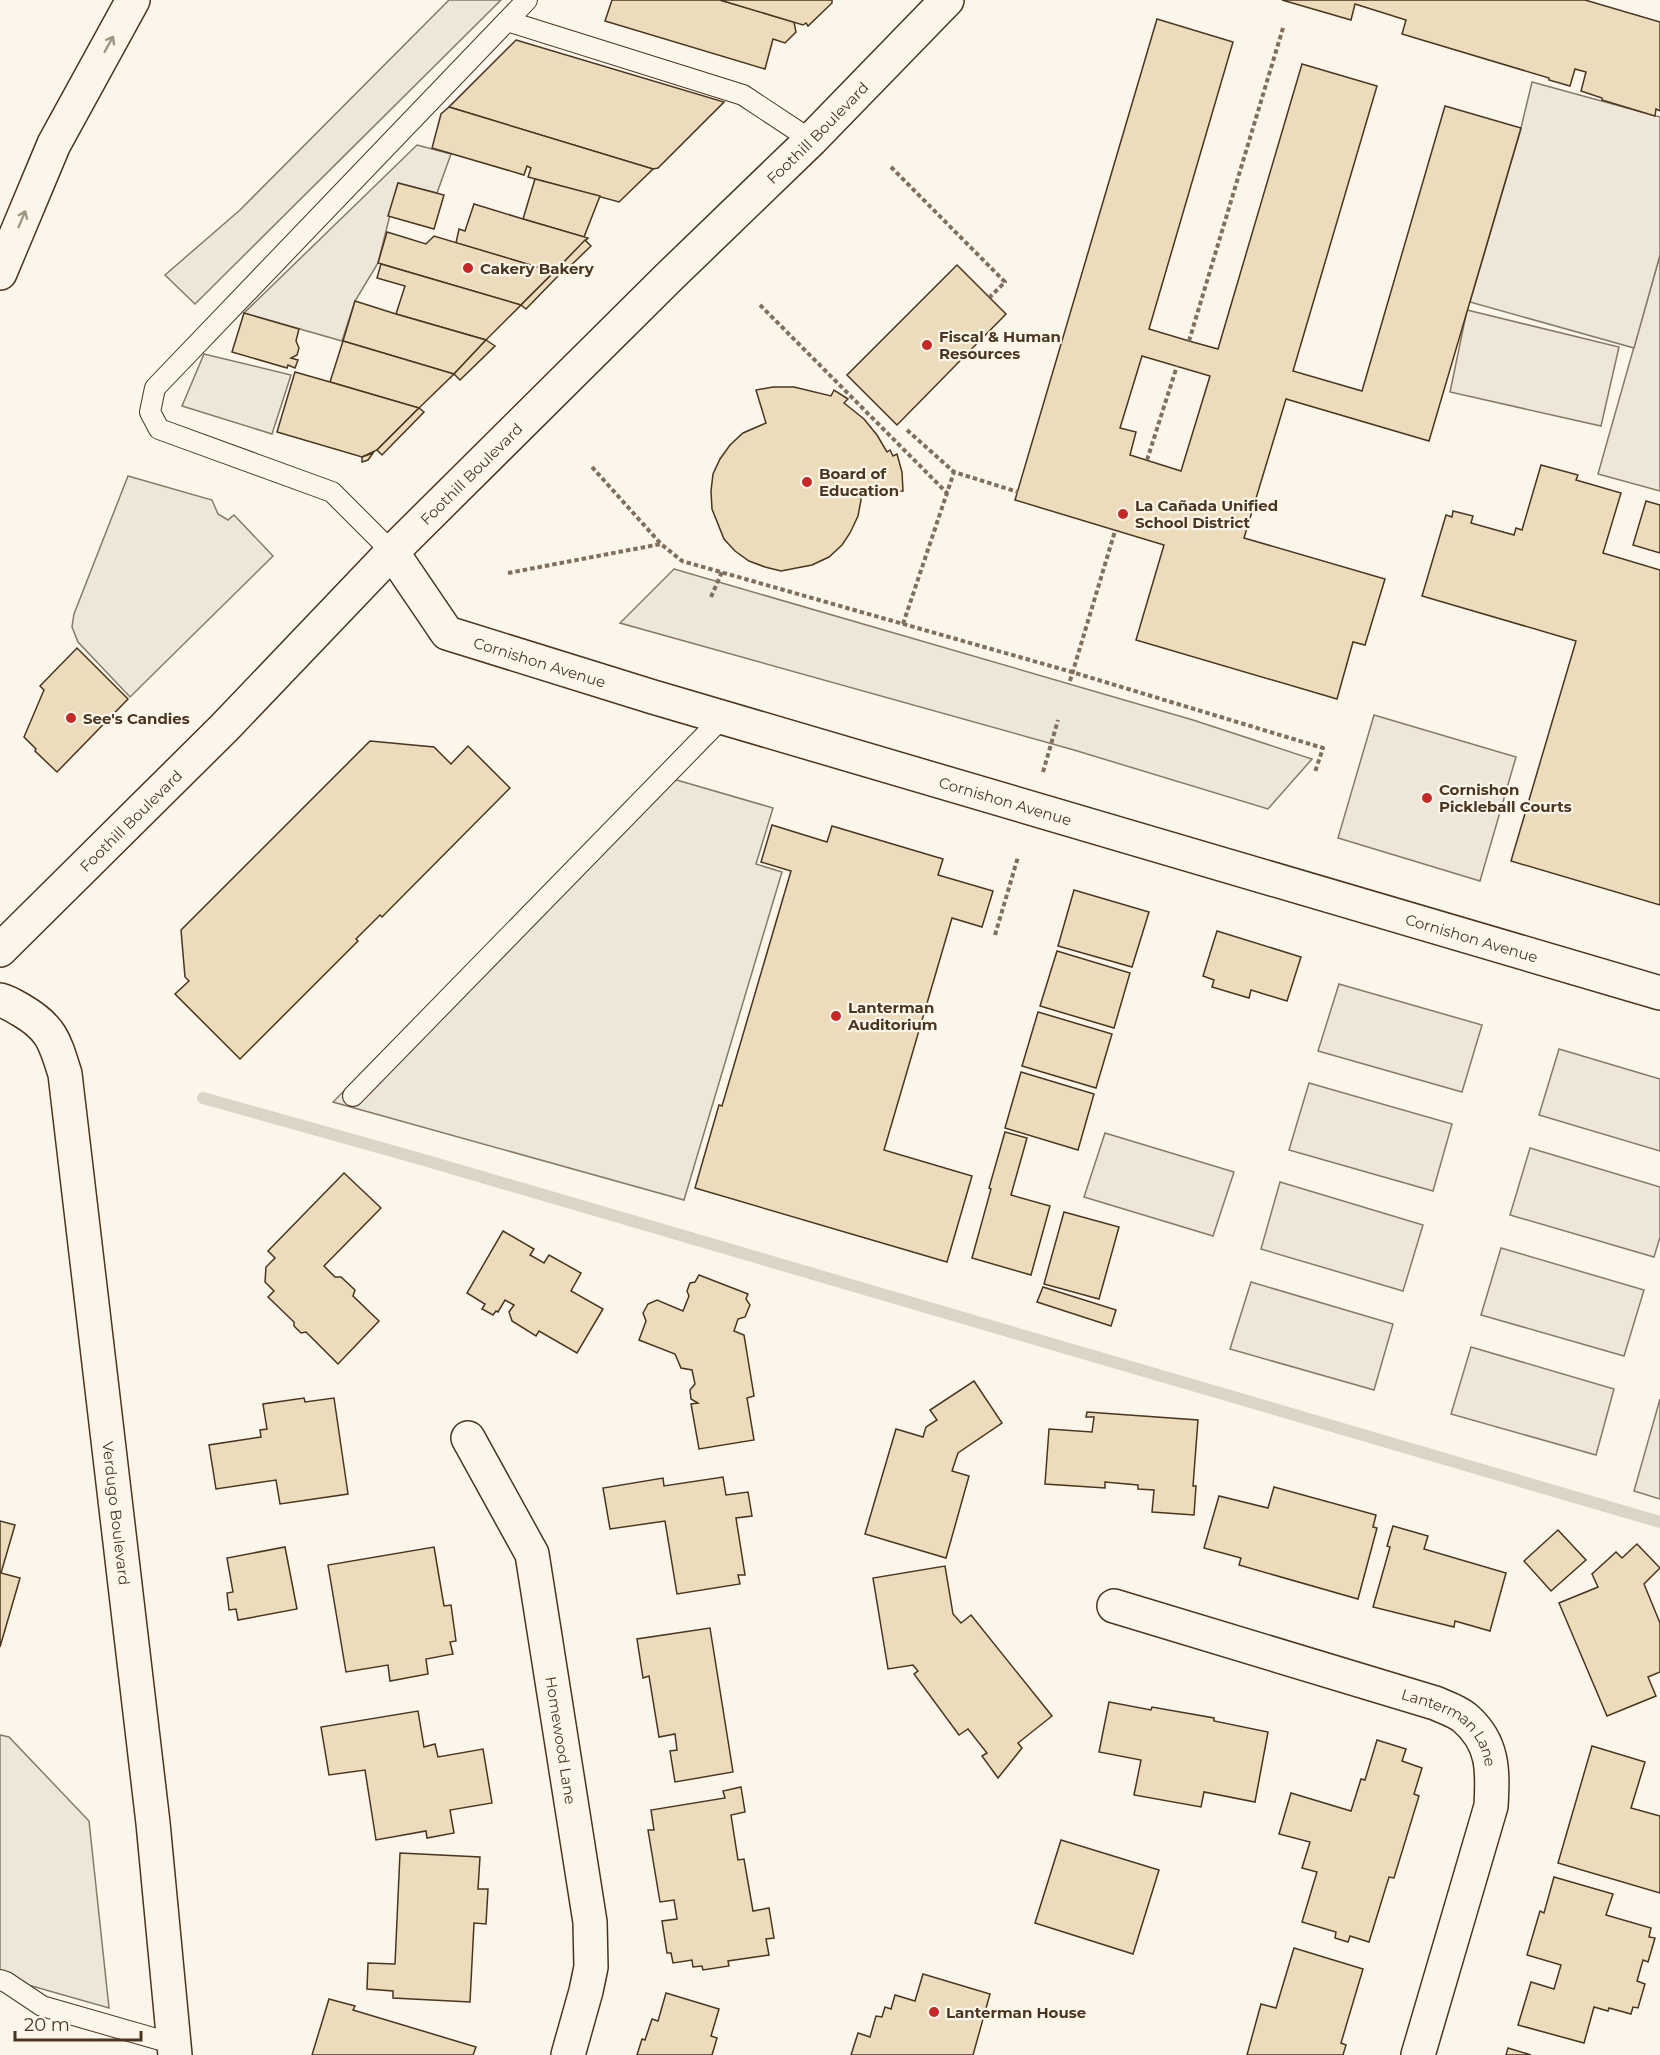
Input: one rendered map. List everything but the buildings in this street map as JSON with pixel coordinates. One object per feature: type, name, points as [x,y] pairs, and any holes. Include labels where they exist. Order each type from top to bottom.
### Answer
[{"type":"main road","points":[[0,273],[54,144],[133,0]]},
{"type":"main road","name":"Foothill Boulevard","points":[[0,950],[225,727],[392,552],[669,277],[811,140],[946,0]]},
{"type":"main road","name":"Cornishon Avenue","points":[[392,552],[447,633],[723,717],[1660,993]]},
{"type":"main road","name":"Verdugo Boulevard","points":[[0,1000],[24,1012],[46,1028],[55,1044],[64,1074],[153,1823],[175,2050]]},
{"type":"main road","name":"Homewood Lane","points":[[468,1438],[532,1554],[590,1922],[591,1967],[568,2055]]},
{"type":"main road","name":"Lanterman Lane","points":[[1114,1606],[1435,1703],[1464,1717],[1483,1740],[1490,1756],[1491,1806],[1418,2055]]},
{"type":"lane","points":[[392,552],[332,492],[159,429],[150,412],[154,388],[527,0]]},
{"type":"lane","points":[[507,21],[743,95],[811,140]]},
{"type":"lane","points":[[353,1096],[723,717]]},
{"type":"lane","points":[[0,1980],[42,2006],[175,2050]]},
{"type":"path","points":[[1189,341],[1283,28]]},
{"type":"path","points":[[891,167],[1005,282],[990,297]]},
{"type":"path","points":[[760,305],[947,493]]},
{"type":"path","points":[[1147,460],[1177,366]]},
{"type":"path","points":[[907,430],[954,472],[1018,492]]},
{"type":"path","points":[[592,467],[661,544],[682,561],[1072,672],[1323,748],[1315,772]]},
{"type":"path","points":[[903,624],[954,472]]},
{"type":"path","points":[[1070,681],[1115,531]]},
{"type":"path","points":[[508,573],[661,544]]},
{"type":"path","points":[[711,597],[722,572]]},
{"type":"path","points":[[1042,776],[1058,720]]},
{"type":"path","points":[[995,935],[1018,857]]},
{"type":"shaded area","points":[[449,0],[501,0],[195,304],[165,275],[240,210]]},
{"type":"shaded area","points":[[1532,82],[1660,117],[1660,255],[1634,348],[1470,302],[1520,132]]},
{"type":"shaded area","points":[[417,145],[451,154],[437,193],[398,183],[378,263],[355,301],[342,341],[244,313]]},
{"type":"shaded area","points":[[1660,255],[1660,491],[1598,474]]},
{"type":"shaded area","points":[[1467,310],[1619,347],[1601,426],[1450,392]]},
{"type":"shaded area","points":[[204,354],[291,375],[272,434],[182,406]]},
{"type":"shaded area","points":[[128,476],[212,500],[218,514],[228,520],[234,515],[273,556],[130,697],[78,642],[72,627],[74,614]]},
{"type":"shaded area","points":[[674,569],[1193,720],[1312,759],[1268,809],[1074,750],[620,623]]},
{"type":"shaded area","name":"Cornishon Pickleball Courts","points":[[1374,715],[1516,757],[1480,881],[1338,838]]},
{"type":"shaded area","points":[[656,774],[773,808],[756,864],[782,872],[684,1200],[333,1102]]},
{"type":"shaded area","points":[[1339,984],[1482,1025],[1462,1092],[1318,1051]]},
{"type":"shaded area","points":[[1559,1049],[1660,1079],[1660,1151],[1539,1115]]},
{"type":"shaded area","points":[[1309,1083],[1452,1124],[1433,1191],[1289,1150]]},
{"type":"shaded area","points":[[1105,1133],[1234,1172],[1213,1236],[1084,1197]]},
{"type":"shaded area","points":[[1530,1148],[1660,1187],[1660,1237],[1654,1257],[1510,1215]]},
{"type":"shaded area","points":[[1280,1182],[1423,1225],[1403,1291],[1261,1249]]},
{"type":"shaded area","points":[[1501,1248],[1644,1290],[1624,1356],[1481,1315]]},
{"type":"shaded area","points":[[1251,1282],[1393,1324],[1374,1390],[1230,1349]]},
{"type":"shaded area","points":[[1471,1347],[1614,1389],[1596,1455],[1451,1414]]},
{"type":"shaded area","points":[[1660,1399],[1660,1499],[1634,1491]]},
{"type":"shaded area","points":[[0,1735],[9,1737],[89,1821],[109,2008],[0,1977]]},
{"type":"waterway","points":[[203,1098],[424,1160],[1660,1522]]},
{"type":"place","name":"Cakery Bakery","points":[[468,268]]},
{"type":"place","name":"Fiscal & Human Resources","points":[[927,345]]},
{"type":"place","name":"Board of Education","points":[[807,482]]},
{"type":"place","name":"La Cañada Unified School District","points":[[1123,514]]},
{"type":"place","name":"See's Candies","points":[[71,718]]},
{"type":"place","name":"Cornishon Pickleball Courts","points":[[1427,798]]},
{"type":"place","name":"Lanterman Auditorium","points":[[836,1016]]},
{"type":"place","name":"Lanterman House","points":[[934,2012]]}]
